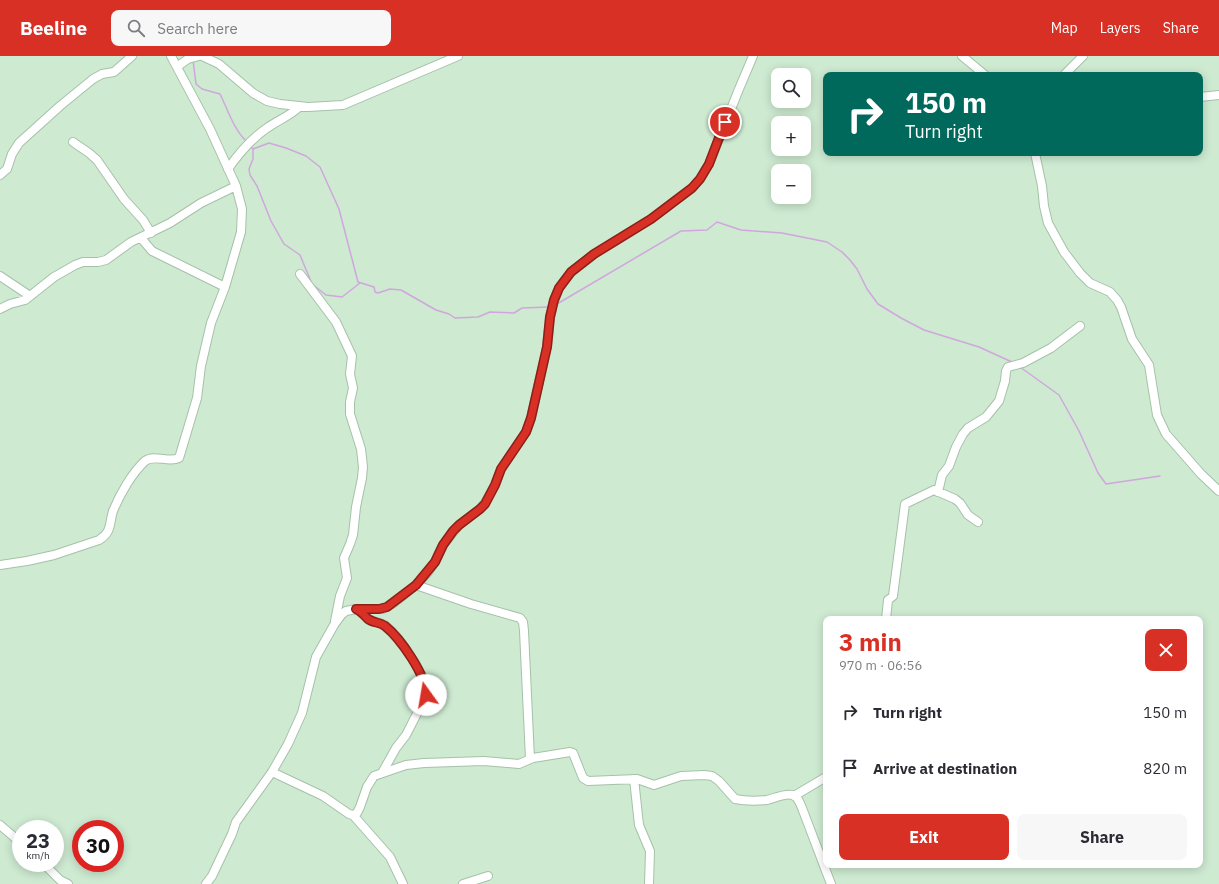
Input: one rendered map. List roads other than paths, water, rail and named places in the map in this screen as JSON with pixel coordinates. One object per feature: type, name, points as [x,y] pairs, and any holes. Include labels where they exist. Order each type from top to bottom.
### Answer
[{"type":"street","points":[[0,175],[7,169],[12,154],[20,143],[60,106],[93,79],[102,74],[114,72],[132,56]]},
{"type":"street","points":[[0,565],[54,555],[99,540],[106,536],[117,504],[133,476],[145,462],[152,459],[175,460],[179,458],[197,398],[202,360],[212,323],[225,287],[241,232],[242,208],[236,186],[210,129],[178,66],[171,56]]},
{"type":"street","points":[[178,66],[188,59],[199,56]]},
{"type":"street","points":[[202,56],[210,58],[219,64],[253,93],[267,101],[299,107],[343,105],[458,56]]},
{"type":"street","points":[[206,884],[212,876],[232,834],[236,822],[272,772],[288,744],[302,713],[316,657],[334,624],[346,611],[356,609],[379,609],[387,607],[416,585],[435,562],[443,545],[453,531],[485,504],[501,469],[526,432],[531,418],[547,347],[552,307],[559,288],[571,272],[594,254],[651,219],[692,188],[700,179],[709,164],[753,56]]},
{"type":"street","points":[[962,56],[981,72]]},
{"type":"street","points":[[1067,72],[1083,56]]},
{"type":"street","points":[[1203,97],[1219,95]]},
{"type":"street","points":[[228,169],[248,143],[267,128],[293,113],[299,107]]},
{"type":"street","points":[[73,142],[89,152],[97,160],[124,199],[143,220],[151,233]]},
{"type":"street","points":[[1036,156],[1048,223],[1055,238],[1064,253],[1080,273],[1090,283],[1110,292],[1117,300],[1121,307],[1132,339],[1149,365],[1157,415],[1162,428],[1201,474],[1219,491]]},
{"type":"street","points":[[0,309],[10,304],[26,300],[65,270],[83,262],[98,262],[106,260],[118,250],[170,223],[201,203],[236,186]]},
{"type":"street","points":[[141,238],[152,251],[225,287]]},
{"type":"street","points":[[300,274],[336,322],[352,356],[350,374],[354,388],[350,402],[350,414],[361,449],[363,467],[353,535],[344,558],[347,578],[340,596],[334,624]]},
{"type":"street","points":[[0,276],[30,296]]},
{"type":"street","points":[[938,492],[942,475],[949,466],[956,447],[963,434],[968,428],[986,417],[998,401],[1008,367],[1023,363],[1051,348],[1080,326]]},
{"type":"street","points":[[886,616],[888,600],[893,596],[905,504],[933,490],[955,499],[960,503],[968,515],[978,522]]},
{"type":"street","points":[[416,585],[471,604],[520,618],[523,622],[530,759]]},
{"type":"street","points":[[356,609],[370,620],[385,625],[397,638],[416,665],[424,682],[426,692],[425,698],[406,735],[396,748],[382,773]]},
{"type":"street","points":[[353,815],[360,807],[374,776],[406,765],[484,760],[518,764],[530,759],[570,752],[573,753],[581,776],[585,780],[595,781],[634,779],[642,780],[654,785],[681,776],[704,775],[712,776],[719,780],[735,799],[767,800],[788,795],[794,796],[799,800],[823,863]]},
{"type":"street","points":[[272,772],[323,796],[349,814],[353,815],[390,857],[403,884]]},
{"type":"street","points":[[634,779],[639,825],[650,851],[649,884]]},
{"type":"street","points":[[794,796],[823,779]]},
{"type":"street","points":[[0,825],[12,836]]},
{"type":"street","points":[[825,868],[831,884]]},
{"type":"street","points":[[52,872],[60,880],[68,884]]},
{"type":"street","points":[[463,884],[488,876]]},
{"type":"waterway","points":[[193,60],[196,84],[202,89],[220,94],[234,125],[246,141]]},
{"type":"waterway","points":[[250,146],[253,149],[269,143],[286,148],[306,156],[320,167],[339,209],[358,282],[374,287],[375,292],[378,293],[390,289],[401,290],[436,310],[449,314],[455,318],[478,317],[490,312],[514,313],[522,308],[549,307]]},
{"type":"waterway","points":[[253,149],[253,159],[249,169],[250,175],[257,186],[271,221],[284,244],[300,255],[312,284],[326,295],[342,297],[360,283]]},
{"type":"waterway","points":[[557,304],[681,231],[707,230],[717,222],[741,230],[782,233],[827,242],[842,252],[850,260],[857,269],[867,289],[878,304],[924,330],[979,347],[1012,362]]},
{"type":"waterway","points":[[1020,367],[1059,395],[1079,431],[1098,473],[1106,484],[1160,476]]}]
